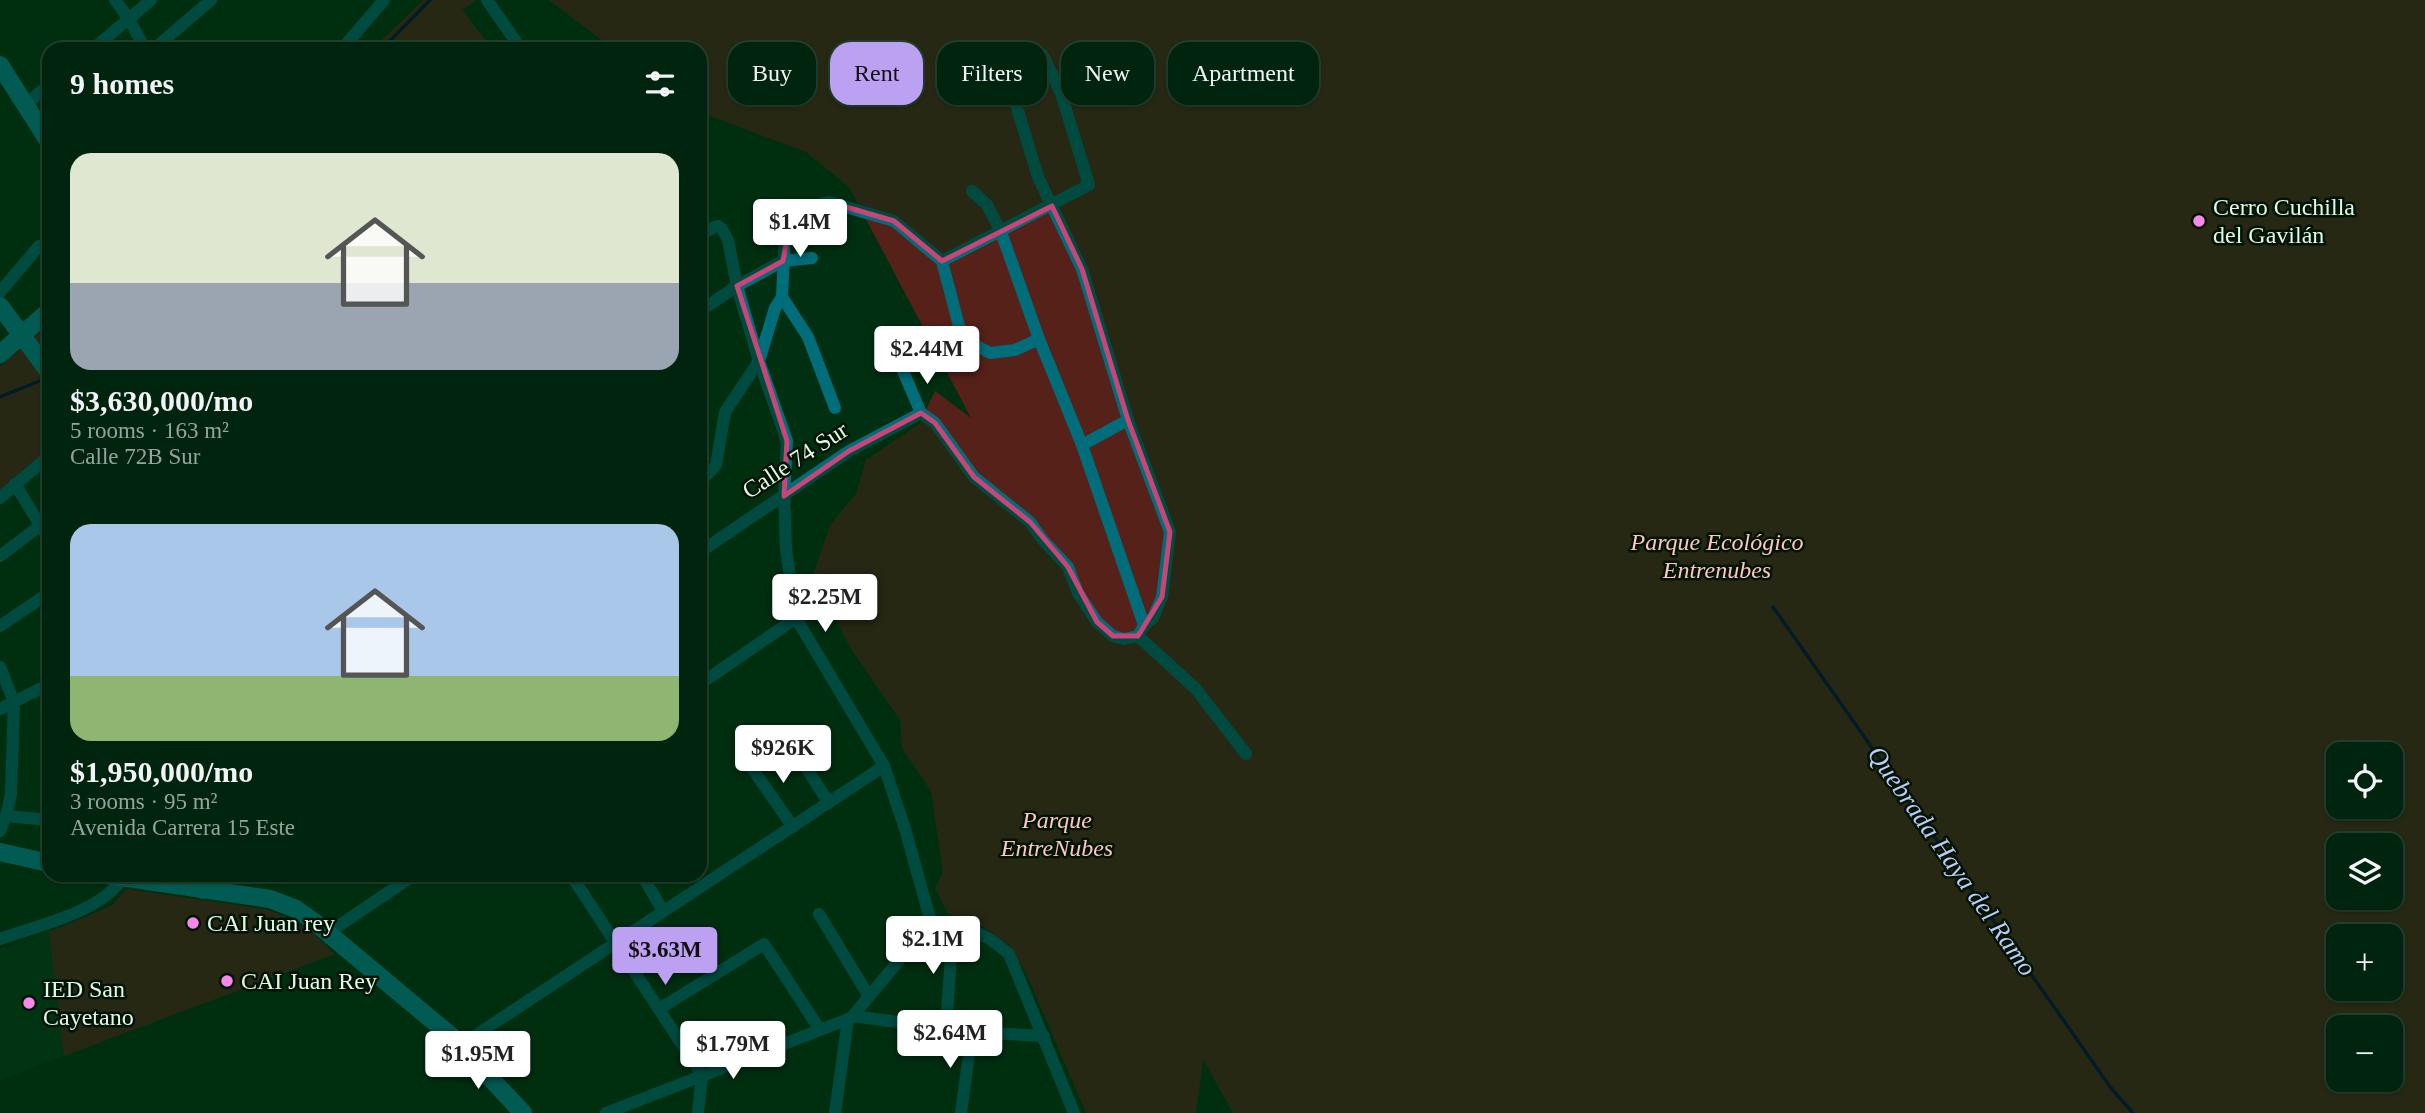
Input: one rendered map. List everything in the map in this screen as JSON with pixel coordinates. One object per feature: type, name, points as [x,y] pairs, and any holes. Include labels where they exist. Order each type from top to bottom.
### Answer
[{"type":"main road","points":[[0,65],[42,130]]},
{"type":"main road","points":[[0,306],[42,364]]},
{"type":"main road","points":[[0,354],[42,317]]},
{"type":"main road","points":[[0,852],[42,861]]},
{"type":"main road","points":[[149,882],[270,900],[307,916],[461,1045],[523,1113]]},
{"type":"main road","points":[[203,890],[212,882]]},
{"type":"street","points":[[115,0],[141,42]]},
{"type":"street","points":[[101,42],[151,0]]},
{"type":"street","points":[[162,42],[211,0]]},
{"type":"street","points":[[348,42],[384,0]]},
{"type":"street","points":[[487,0],[516,42]]},
{"type":"street","points":[[943,261],[1088,185],[1061,93],[1047,64]]},
{"type":"street","points":[[26,104],[42,91]]},
{"type":"street","points":[[903,371],[921,413],[935,422],[974,477],[1030,522],[1068,567],[1078,593],[1097,622],[1113,636],[1124,639],[1141,631],[1153,618],[1162,597],[1170,532],[1128,420],[1082,269],[1038,177],[1016,105]]},
{"type":"street","points":[[972,191],[987,205],[1001,232],[1039,339],[1082,445],[1141,631],[1196,690],[1246,754]]},
{"type":"street","points":[[707,475],[716,465],[725,412],[760,361],[775,308],[782,297],[785,233],[791,216],[814,205],[829,202],[894,221],[943,261],[960,330],[969,342],[990,353],[1015,350],[1039,339]]},
{"type":"street","points":[[707,231],[718,226],[727,240],[737,286],[787,440],[784,496],[786,549],[796,618],[884,766],[933,929]]},
{"type":"street","points":[[0,292],[39,246]]},
{"type":"street","points":[[707,306],[783,261],[812,258]]},
{"type":"street","points":[[782,297],[808,337],[835,408]]},
{"type":"street","name":"Calle 74 Sur","points":[[707,547],[849,451],[921,413]]},
{"type":"street","points":[[1082,445],[1128,420]]},
{"type":"street","points":[[0,498],[42,462]]},
{"type":"street","points":[[15,484],[42,519]]},
{"type":"street","points":[[0,556],[42,525]]},
{"type":"street","points":[[0,626],[42,598]]},
{"type":"street","points":[[707,679],[796,618]]},
{"type":"street","points":[[0,667],[14,702],[13,771],[6,817],[0,831]]},
{"type":"street","points":[[0,709],[42,688]]},
{"type":"street","points":[[785,735],[830,803]]},
{"type":"street","points":[[747,761],[793,827]]},
{"type":"street","points":[[461,1045],[884,766]]},
{"type":"street","points":[[6,817],[42,820]]},
{"type":"street","points":[[0,939],[96,903],[113,892],[114,882]]},
{"type":"street","points":[[328,933],[404,882]]},
{"type":"street","points":[[576,882],[702,1075],[698,1113]]},
{"type":"street","points":[[646,882],[663,911]]},
{"type":"street","points":[[819,914],[868,995]]},
{"type":"street","points":[[946,1028],[953,926]]},
{"type":"street","points":[[835,1113],[851,1018],[906,951],[933,929],[953,926],[969,928],[1009,954],[1074,1113]]},
{"type":"street","points":[[659,1009],[760,945],[766,945],[820,1030]]},
{"type":"street","points":[[606,1113],[851,1018],[972,1032],[1044,1036]]},
{"type":"street","points":[[961,1113],[972,1032]]},
{"type":"highlighted area","points":[[829,202],[894,221],[942,261],[1052,206],[1082,269],[1128,420],[1170,532],[1162,597],[1138,636],[1113,636],[1097,622],[1068,567],[1030,522],[974,477],[935,423],[921,413],[849,451],[784,496],[787,441],[737,286],[783,261],[791,216]]},
{"type":"shaded area","name":"IED San Cayetano","points":[[49,932],[64,1056],[0,1080],[0,949]]},
{"type":"green space","points":[[424,0],[476,0],[462,10],[487,42],[379,42]]},
{"type":"green space","name":"Parque Ecológico Entrenubes","points":[[549,0],[2425,0],[2425,1113],[1233,1113],[1203,1059],[1196,1113],[1086,1113],[1027,975],[1009,945],[979,924],[948,914],[935,888],[943,873],[931,791],[902,748],[900,720],[851,649],[813,575],[830,525],[856,494],[866,460],[919,424],[935,391],[971,418],[849,187],[806,152],[707,115],[707,42],[605,42]]},
{"type":"green space","points":[[42,330],[42,457],[0,494],[0,367]]},
{"type":"green space","points":[[127,889],[265,909],[290,918],[315,935],[335,954],[64,1056],[49,932],[111,906]]},
{"type":"waterway","points":[[389,42],[430,0]]},
{"type":"waterway","points":[[0,397],[42,380]]},
{"type":"waterway","name":"Quebrada Haya del Ramo","points":[[1773,607],[2111,1088],[2133,1113]]},
{"type":"place","name":"Cerro Cuchilla del Gavilán","points":[[2199,221]]},
{"type":"place","name":"CAI Juan rey","points":[[193,923]]},
{"type":"place","name":"CAI Juan Rey","points":[[227,981]]},
{"type":"place","name":"IED San Cayetano","points":[[29,1003]]},
{"type":"park label","name":"Parque EntreNubes","points":[[1057,834]]}]
